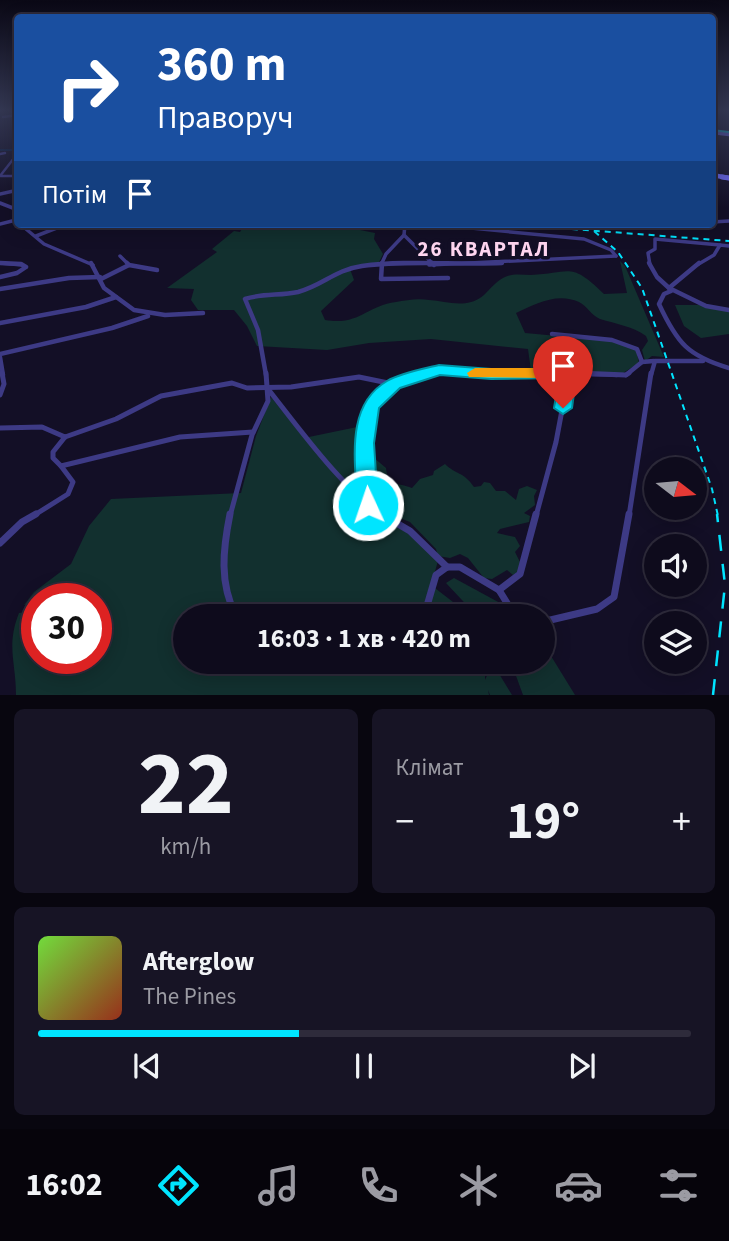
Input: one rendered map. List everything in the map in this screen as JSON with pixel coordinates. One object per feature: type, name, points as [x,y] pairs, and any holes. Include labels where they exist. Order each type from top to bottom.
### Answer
[{"type":"street","points":[[0,154],[5,153]]},
{"type":"street","points":[[0,176],[14,158]]},
{"type":"street","points":[[8,165],[14,165]]},
{"type":"street","points":[[26,228],[44,244],[92,263],[104,288],[134,310],[152,315]]},
{"type":"street","points":[[36,236],[57,228]]},
{"type":"street","points":[[405,228],[404,235],[386,254],[380,266],[379,272],[384,280],[448,278]]},
{"type":"street","points":[[230,604],[225,581],[224,546],[253,432],[269,397],[260,334],[245,299],[259,294],[294,293],[321,285],[336,272],[350,271],[359,266],[616,256],[612,251],[584,239],[470,228]]},
{"type":"street","points":[[404,235],[425,253],[434,265]]},
{"type":"street","points":[[729,246],[655,239],[654,249],[648,253],[647,260],[653,273],[670,289],[706,306],[729,310]]},
{"type":"street","points":[[720,245],[714,255],[706,256],[660,300],[664,316],[681,345],[694,357],[729,368]]},
{"type":"street","points":[[120,256],[128,265]]},
{"type":"street","points":[[0,263],[26,267],[18,273],[0,277]]},
{"type":"street","points":[[0,289],[69,278],[100,278],[128,265],[157,270]]},
{"type":"street","points":[[0,323],[86,307],[116,297]]},
{"type":"street","points":[[0,395],[4,384],[0,356],[120,326],[152,315],[203,313]]},
{"type":"street","points":[[552,334],[619,342],[638,349],[642,362]]},
{"type":"street","points":[[555,619],[597,609],[614,597],[655,361]]},
{"type":"street","points":[[368,505],[365,443],[370,408],[373,402],[394,384],[439,370],[491,374],[569,372],[626,375],[642,362],[703,361]]},
{"type":"street","points":[[499,590],[520,574],[556,442],[569,372]]},
{"type":"street","points":[[0,544],[23,522],[68,494],[73,482],[53,458],[53,452],[65,437],[116,419],[167,394],[232,383],[244,387],[291,387],[359,377],[394,384]]},
{"type":"street","points":[[266,387],[301,431],[368,505],[410,531],[447,567],[460,568],[499,590],[508,604]]},
{"type":"street","points":[[0,428],[45,427],[58,431],[65,437]]},
{"type":"street","points":[[61,466],[179,437],[229,431],[253,432]]},
{"type":"street","points":[[428,604],[436,575],[447,567]]},
{"type":"green space","points":[[242,228],[350,228],[375,233],[374,239],[383,254],[378,264],[350,269],[354,280],[321,311],[325,320],[337,321],[354,318],[386,304],[408,300],[471,302],[500,280],[515,275],[570,271],[584,277],[604,294],[627,293],[620,261],[625,266],[664,357],[652,356],[645,361],[642,350],[648,341],[646,336],[600,319],[579,302],[563,298],[546,300],[516,313],[525,333],[612,341],[636,350],[639,363],[623,373],[531,371],[528,349],[431,339],[369,343],[327,350],[257,346],[247,326],[234,310],[198,310],[191,300],[194,289],[167,288],[217,252],[212,249],[234,231],[240,232]]},
{"type":"green space","points":[[675,305],[701,305],[729,311],[729,334],[701,338],[684,326]]},
{"type":"green space","points":[[271,397],[304,438],[362,426],[372,434],[372,452],[362,454],[365,509],[375,517],[407,532],[438,561],[431,585],[454,604],[173,604],[173,674],[485,674],[485,680],[488,674],[499,674],[512,695],[490,695],[488,690],[489,695],[16,695],[12,645],[19,613],[21,674],[112,674],[112,583],[46,583],[71,564],[89,526],[111,499],[241,493],[256,436]]},
{"type":"green space","points":[[373,457],[386,468],[391,481],[412,488],[420,479],[433,475],[434,471],[445,464],[474,487],[481,486],[484,482],[490,483],[496,491],[505,491],[516,500],[519,489],[527,486],[537,490],[534,496],[535,505],[524,513],[530,516],[529,522],[500,529],[497,533],[515,537],[520,546],[515,552],[520,562],[518,572],[513,575],[507,570],[492,579],[484,578],[468,558],[460,554],[450,558],[438,556],[436,549],[410,522],[377,509],[370,497],[370,460]]},
{"type":"green space","points":[[454,578],[500,603],[466,604],[446,583]]},
{"type":"green space","points":[[555,662],[575,695],[523,695],[515,674],[555,674]]},
{"type":"waterway","points":[[0,150],[14,150]]},
{"type":"railway","points":[[558,228],[594,231]]},
{"type":"railway","points":[[591,228],[594,231]]},
{"type":"railway","points":[[594,231],[729,241]]},
{"type":"railway","points":[[594,231],[618,252],[642,288],[712,489],[718,516]]},
{"type":"railway","points":[[713,695],[725,585],[717,514]]},
{"type":"slow traffic","points":[[475,373],[544,373]]},
{"type":"district","name":"26 КВАРТАЛ","points":[[484,249]]},
{"type":"route","points":[[368,505],[365,443],[370,408],[373,402],[394,384],[439,370],[491,374],[569,372],[563,408]]}]
